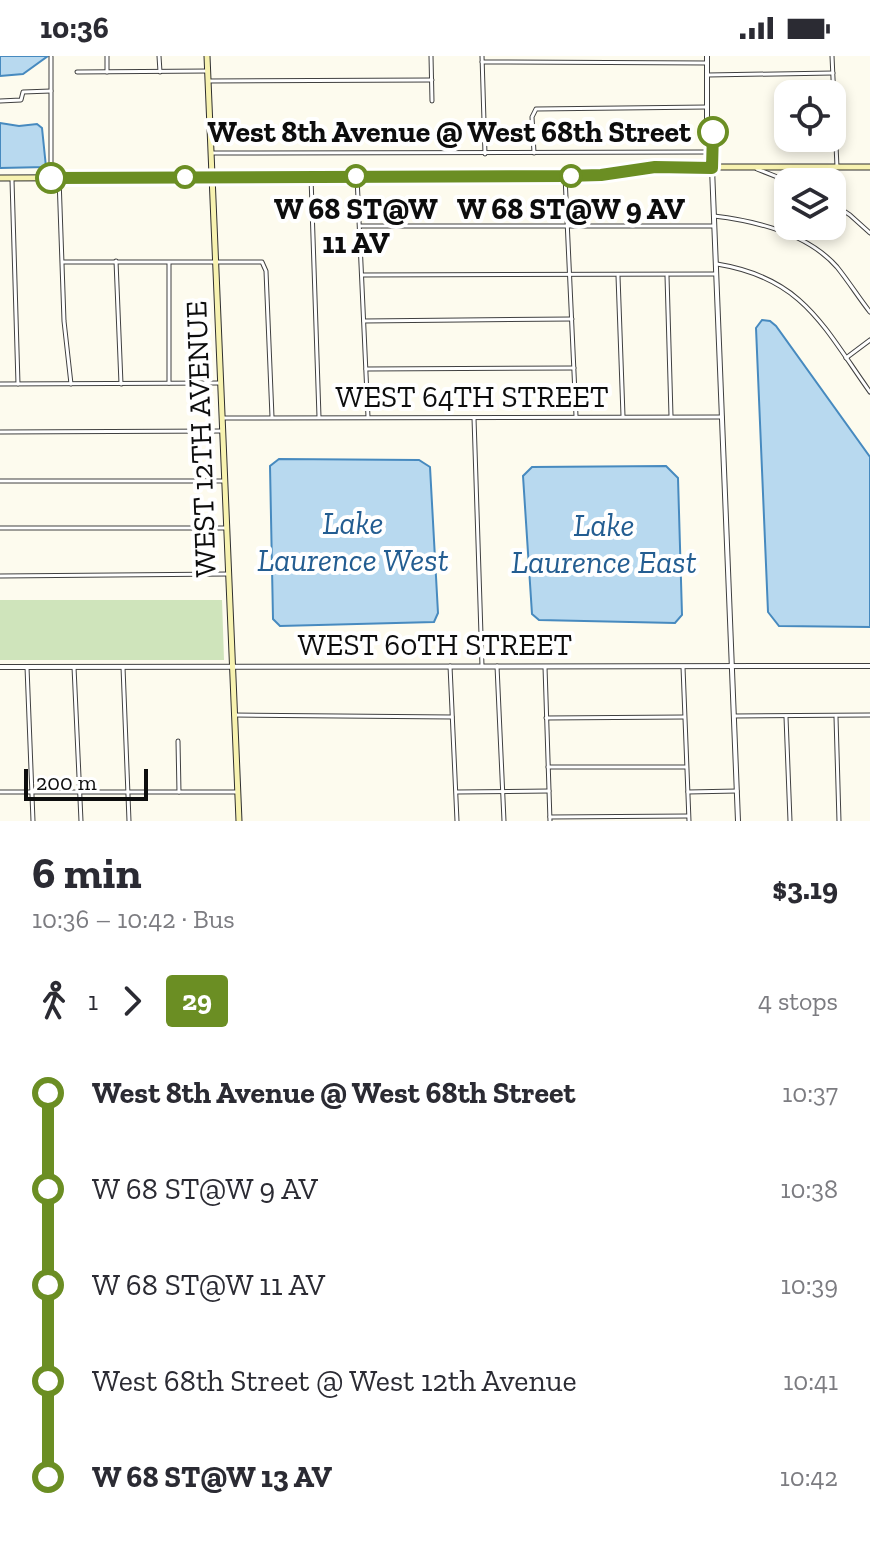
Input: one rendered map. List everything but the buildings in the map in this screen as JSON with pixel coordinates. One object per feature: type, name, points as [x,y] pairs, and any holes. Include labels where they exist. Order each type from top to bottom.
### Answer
[{"type":"main road","name":"WEST 12TH AVENUE","points":[[207,56],[239,821]]},
{"type":"main road","points":[[0,178],[565,176],[601,175],[655,167],[870,167]]},
{"type":"street","points":[[107,56],[107,72]]},
{"type":"street","points":[[159,56],[160,72]]},
{"type":"street","points":[[431,56],[432,101]]},
{"type":"street","points":[[482,56],[485,154]]},
{"type":"street","points":[[211,153],[710,155],[714,152],[707,56]]},
{"type":"street","points":[[832,56],[837,167]]},
{"type":"street","points":[[51,57],[51,178]]},
{"type":"street","points":[[482,62],[707,63]]},
{"type":"street","points":[[77,72],[208,71]]},
{"type":"street","points":[[708,75],[833,73]]},
{"type":"street","points":[[208,81],[432,80]]},
{"type":"street","points":[[0,101],[21,100],[23,92],[51,91]]},
{"type":"street","points":[[534,153],[532,117],[536,109],[709,107]]},
{"type":"street","points":[[710,155],[738,821]]},
{"type":"street","points":[[753,168],[774,176]]},
{"type":"street","points":[[311,176],[319,417]]},
{"type":"street","points":[[357,176],[368,417]]},
{"type":"street","points":[[565,176],[576,416]]},
{"type":"street","points":[[12,178],[18,384]]},
{"type":"street","points":[[59,178],[64,321],[71,384]]},
{"type":"street","points":[[846,212],[870,233]]},
{"type":"street","points":[[714,216],[749,220],[818,250],[836,266],[870,312]]},
{"type":"street","points":[[360,226],[714,226]]},
{"type":"street","points":[[116,261],[121,384]]},
{"type":"street","points":[[169,261],[169,383]]},
{"type":"street","points":[[63,262],[262,262],[266,271],[272,417]]},
{"type":"street","points":[[716,263],[758,273],[787,288],[811,311],[870,392]]},
{"type":"street","points":[[618,274],[623,416]]},
{"type":"street","points":[[362,275],[716,274]]},
{"type":"street","points":[[667,275],[671,416]]},
{"type":"street","points":[[364,321],[572,319]]},
{"type":"street","points":[[846,358],[870,340]]},
{"type":"street","points":[[366,369],[574,368]]},
{"type":"street","points":[[0,384],[221,383]]},
{"type":"street","points":[[474,416],[482,666]]},
{"type":"street","name":"WEST 64TH STREET","points":[[222,418],[722,417]]},
{"type":"street","points":[[0,432],[223,431]]},
{"type":"street","points":[[0,481],[225,481]]},
{"type":"street","points":[[0,528],[226,528]]},
{"type":"street","points":[[0,576],[228,574]]},
{"type":"street","points":[[450,666],[457,821]]},
{"type":"street","points":[[497,666],[504,821]]},
{"type":"street","name":"WEST 60TH STREET","points":[[0,667],[870,666]]},
{"type":"street","points":[[27,667],[33,821]]},
{"type":"street","points":[[74,667],[81,821]]},
{"type":"street","points":[[123,667],[129,821]]},
{"type":"street","points":[[545,667],[550,819],[688,818],[683,667]]},
{"type":"street","points":[[234,715],[452,717]]},
{"type":"street","points":[[836,715],[839,821]]},
{"type":"street","points":[[734,716],[870,715]]},
{"type":"street","points":[[786,716],[790,821]]},
{"type":"street","points":[[546,718],[684,717]]},
{"type":"street","points":[[178,741],[179,792]]},
{"type":"street","points":[[548,767],[686,767]]},
{"type":"street","points":[[456,792],[549,791]]},
{"type":"street","points":[[687,792],[737,791]]},
{"type":"street","points":[[0,792],[238,792]]},
{"type":"green space","points":[[0,600],[222,600],[224,660],[0,660]]},
{"type":"water","points":[[0,56],[48,56],[23,74],[0,76]]},
{"type":"water","points":[[0,123],[19,126],[37,124],[42,128],[46,167],[0,168]]},
{"type":"water","points":[[762,320],[776,326],[870,457],[870,627],[779,626],[768,612],[756,328]]},
{"type":"water","name":"Lake Laurence West","points":[[279,459],[419,460],[430,467],[438,613],[434,622],[280,626],[273,619],[270,466]]},
{"type":"water","name":"Lake Laurence East","points":[[666,466],[678,478],[682,615],[675,623],[539,620],[532,614],[523,476],[532,467]]},
{"type":"bus line","name":"29","points":[[51,178],[565,176],[601,175],[655,167],[712,168],[713,132]]},
{"type":"place","name":"West 8th Avenue @ West 68th Street","points":[[713,132]]},
{"type":"place","name":"W 68 ST@W 11 AV","points":[[356,176]]},
{"type":"place","name":"W 68 ST@W 9 AV","points":[[571,176]]}]
